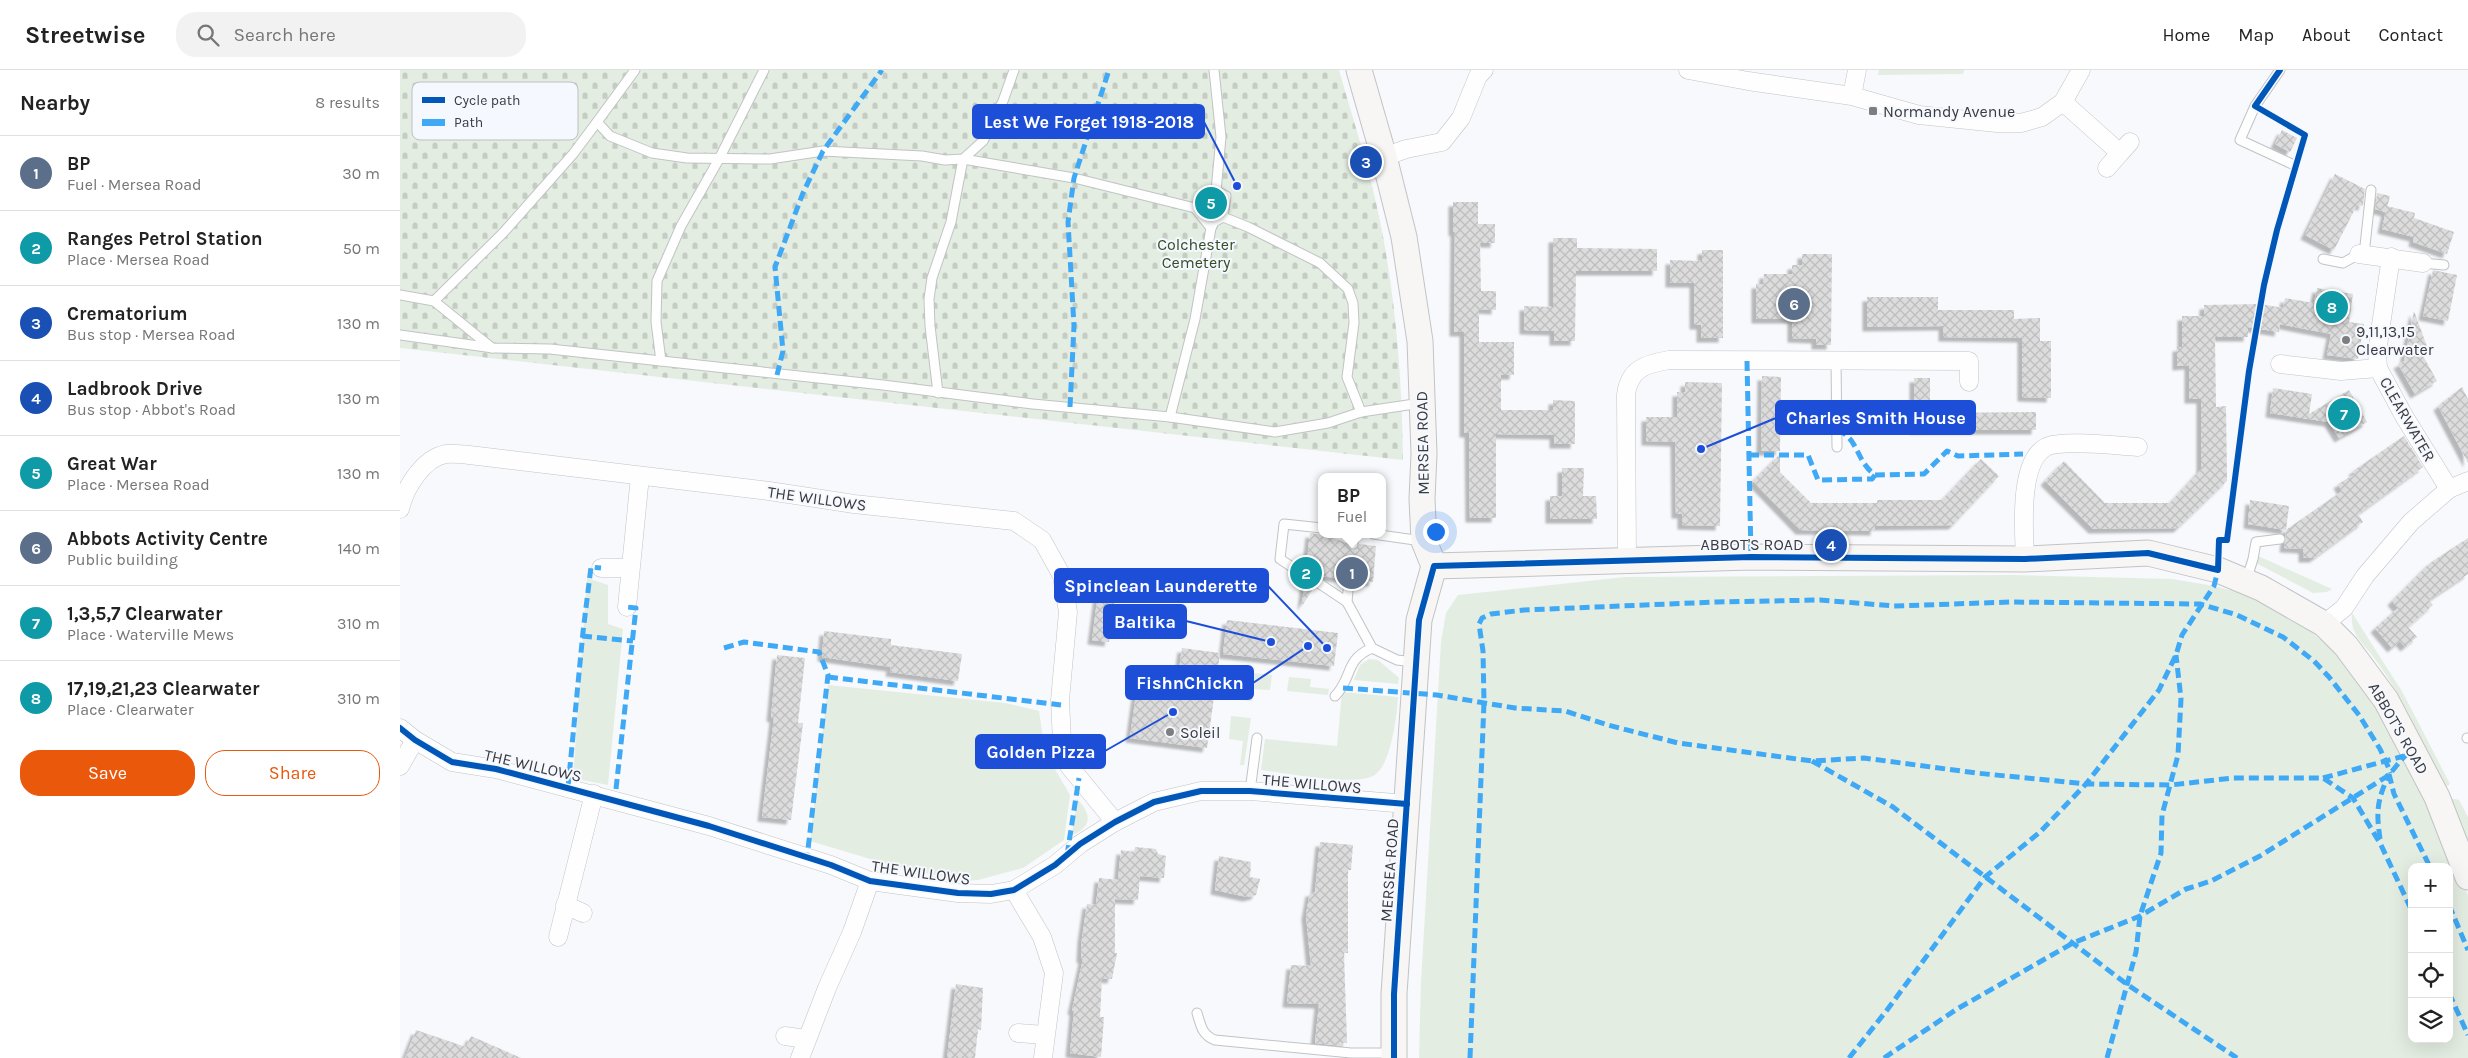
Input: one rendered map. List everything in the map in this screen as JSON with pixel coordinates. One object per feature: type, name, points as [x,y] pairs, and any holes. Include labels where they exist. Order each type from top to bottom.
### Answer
[{"type":"street","name":"MERSEA ROAD","points":[[1358,70],[1384,157],[1409,267],[1420,341],[1424,454],[1422,499],[1424,541],[1434,566],[1419,620],[1394,994],[1394,1056]]},
{"type":"street","points":[[1384,157],[1406,149],[1442,142],[1461,118],[1478,76],[1484,70]]},
{"type":"street","points":[[1688,70],[1852,96],[1919,115],[1997,123],[2020,123],[2042,117],[2063,102],[2081,70]]},
{"type":"street","points":[[1852,96],[1857,70]]},
{"type":"street","points":[[2063,102],[2125,148],[2107,168]]},
{"type":"street","points":[[2362,255],[2423,263]]},
{"type":"street","name":"CLEARWATER","points":[[2391,258],[2377,352],[2378,368],[2404,416],[2449,489]]},
{"type":"street","points":[[1627,560],[1627,382],[1632,375],[1654,362],[1668,360],[1836,359],[1969,361],[1969,382]]},
{"type":"street","points":[[2280,364],[2340,371],[2378,368]]},
{"type":"street","points":[[2025,559],[2027,474],[2035,456],[2047,446],[2077,443],[2138,446]]},
{"type":"street","name":"THE WILLOWS","points":[[400,509],[402,499],[413,479],[427,464],[445,454],[478,456],[854,504],[1014,521],[1042,540],[1062,576],[1068,612],[1060,700],[1062,742],[1069,766],[1115,822]]},
{"type":"street","points":[[627,608],[640,476]]},
{"type":"street","points":[[2324,624],[2344,608],[2365,576],[2411,522],[2449,489],[2468,481]]},
{"type":"street","name":"ABBOT'S ROAD","points":[[1434,566],[1751,557],[2025,559],[2148,554],[2218,570],[2246,581],[2324,624],[2346,646],[2386,700],[2437,797],[2468,877]]},
{"type":"street","points":[[601,568],[630,568]]},
{"type":"street","name":"THE WILLOWS","points":[[400,728],[415,740],[452,762],[496,769],[708,826],[831,865],[870,881],[958,893],[991,894],[1014,890],[1055,865],[1080,844],[1115,822],[1154,802],[1200,791],[1250,791],[1407,804]]},
{"type":"street","points":[[400,766],[415,740]]},
{"type":"street","points":[[558,937],[594,794]]},
{"type":"street","points":[[800,1058],[806,1039],[852,932],[870,881]]},
{"type":"street","points":[[1014,890],[1042,938],[1054,973],[1043,1058]]},
{"type":"street","points":[[566,905],[583,913]]},
{"type":"street","points":[[1018,1033],[1045,1035]]},
{"type":"street","points":[[785,1036],[806,1039]]},
{"type":"lane","points":[[434,302],[503,233],[573,154],[635,70]]},
{"type":"lane","points":[[661,361],[656,322],[657,281],[681,226],[719,159],[764,70]]},
{"type":"lane","points":[[938,393],[930,326],[929,299],[932,278],[951,222],[963,158],[983,141],[1003,101],[1014,70]]},
{"type":"lane","points":[[1214,70],[1221,137],[1216,190]]},
{"type":"lane","points":[[2280,70],[2255,106],[2240,140],[2292,164]]},
{"type":"lane","points":[[597,122],[610,136],[652,153],[687,158],[770,159],[823,152],[922,156],[945,160],[963,158],[1074,178],[1195,208],[1210,228]]},
{"type":"lane","points":[[1195,208],[1205,192],[1216,190],[1226,196],[1223,217]]},
{"type":"lane","points":[[2323,260],[2343,263],[2362,255],[2371,190]]},
{"type":"lane","points":[[1170,417],[1195,319],[1210,228],[1214,222],[1223,217]]},
{"type":"lane","points":[[1223,217],[1248,227],[1320,263],[1335,274],[1348,289],[1353,303],[1354,323],[1347,377],[1360,412]]},
{"type":"lane","points":[[2423,263],[2444,265]]},
{"type":"lane","points":[[400,294],[434,302],[492,348]]},
{"type":"lane","points":[[400,335],[492,348],[550,349],[1170,417],[1275,432],[1328,423],[1360,412],[1421,403]]},
{"type":"lane","points":[[1836,359],[1838,446]]},
{"type":"lane","points":[[1292,567],[1280,559],[1284,524],[1318,528]]},
{"type":"lane","points":[[1386,536],[1424,541]]},
{"type":"lane","points":[[2246,581],[2256,542],[2280,539]]},
{"type":"lane","points":[[1347,602],[1349,579]]},
{"type":"lane","points":[[1317,582],[1347,602],[1372,648],[1397,660],[1417,662]]},
{"type":"lane","points":[[1334,696],[1343,688],[1350,666],[1360,653],[1372,648]]},
{"type":"lane","points":[[1250,791],[1257,738]]},
{"type":"lane","points":[[1197,1013],[1202,1031],[1208,1037],[1215,1040],[1394,1056]]},
{"type":"green space","name":"Colchester Cemetery","points":[[400,70],[1339,70],[1371,183],[1386,251],[1397,340],[1403,460],[400,348]]},
{"type":"green space","points":[[1879,70],[1964,70],[1963,74],[1878,75]]},
{"type":"green space","points":[[2258,556],[2332,589],[2327,592],[2313,593],[2256,563]]},
{"type":"green space","points":[[2013,575],[2172,579],[2241,593],[2292,616],[2332,649],[2364,685],[2419,786],[2468,895],[2468,1058],[1419,1058],[1421,982],[1441,642],[1446,613],[1458,595],[1625,577]]},
{"type":"green space","points":[[587,578],[608,585],[608,624],[623,629],[608,785],[573,778]]},
{"type":"green space","points":[[2352,613],[2403,693],[2450,784],[2443,789],[2421,738],[2395,689],[2355,633]]},
{"type":"green space","points":[[1369,659],[1378,660],[1399,678],[1398,684],[1354,680],[1360,665]]},
{"type":"green space","points":[[1235,671],[1272,675],[1270,690],[1253,689],[1252,701],[1231,699]]},
{"type":"green space","points":[[1289,677],[1311,679],[1310,687],[1329,689],[1328,695],[1287,691]]},
{"type":"green space","points":[[828,685],[1005,703],[1039,711],[1048,757],[1070,795],[1064,840],[1023,868],[978,880],[962,881],[894,866],[810,841]]},
{"type":"green space","points":[[1342,692],[1398,697],[1389,752],[1379,771],[1373,776],[1351,780],[1319,778],[1261,770],[1265,739],[1337,746]]},
{"type":"green space","points":[[1231,716],[1251,718],[1244,765],[1240,765],[1243,741],[1229,739]]},
{"type":"green space","points":[[1077,799],[1085,810],[1088,820],[1079,832],[1072,835]]},
{"type":"green space","points":[[2449,800],[2459,800],[2468,817],[2468,842]]},
{"type":"building","points":[[2282,130],[2297,138],[2290,152],[2275,144]]},
{"type":"building","points":[[2335,174],[2365,189],[2363,206],[2357,205],[2334,250],[2305,235]]},
{"type":"building","points":[[2377,193],[2390,196],[2386,212],[2375,209]]},
{"type":"building","points":[[1453,202],[1478,202],[1478,224],[1495,224],[1495,243],[1480,243],[1481,291],[1496,291],[1496,310],[1479,309],[1479,342],[1514,342],[1514,375],[1501,375],[1501,410],[1553,410],[1553,400],[1575,401],[1575,444],[1554,444],[1554,435],[1496,434],[1496,518],[1470,518],[1469,433],[1464,433],[1464,332],[1454,332],[1455,231],[1453,232]]},
{"type":"building","points":[[2387,206],[2415,213],[2414,218],[2454,232],[2447,254],[2413,242],[2414,237],[2382,229]]},
{"type":"building","points":[[1553,238],[1577,238],[1577,248],[1657,249],[1657,271],[1576,271],[1575,341],[1554,341],[1554,331],[1524,330],[1524,306],[1553,307]]},
{"type":"building","points":[[1702,250],[1723,250],[1723,338],[1701,338],[1701,325],[1694,325],[1694,283],[1670,283],[1670,260],[1702,261]]},
{"type":"building","points":[[1802,254],[1832,254],[1831,345],[1816,345],[1816,339],[1792,338],[1792,319],[1756,319],[1756,284],[1763,284],[1764,274],[1792,274],[1792,265],[1802,265]]},
{"type":"building","points":[[2433,270],[2457,275],[2448,321],[2423,316]]},
{"type":"building","points":[[2317,288],[2353,294],[2349,322],[2364,324],[2358,359],[2327,355],[2331,334],[2280,324],[2279,332],[2248,327],[2248,337],[2215,337],[2216,407],[2226,406],[2227,481],[2178,528],[2093,529],[2045,481],[2064,461],[2105,503],[2170,503],[2201,469],[2201,399],[2189,399],[2189,365],[2177,366],[2177,347],[2182,347],[2182,316],[2204,316],[2204,305],[2261,304],[2283,308],[2285,298],[2314,303]]},
{"type":"building","points":[[1867,297],[1938,297],[1938,310],[2014,310],[2014,319],[2040,318],[2040,341],[2051,341],[2051,398],[2022,397],[2022,338],[1943,337],[1943,326],[1867,327]]},
{"type":"building","points":[[2414,311],[2428,349],[2421,352],[2437,381],[2415,394],[2398,364],[2404,361]]},
{"type":"building","points":[[1762,376],[1781,377],[1780,451],[1761,451]]},
{"type":"building","points":[[1914,378],[1930,378],[1930,413],[2036,412],[2036,430],[1914,430]]},
{"type":"building","points":[[1685,382],[1722,383],[1720,526],[1682,525],[1682,514],[1676,514],[1675,442],[1646,441],[1646,417],[1677,417],[1677,392],[1685,392]]},
{"type":"building","points":[[2462,387],[2468,399],[2468,463],[2438,406]]},
{"type":"building","points":[[2273,388],[2312,394],[2309,414],[2349,390],[2367,422],[2339,438],[2329,422],[2270,413]]},
{"type":"building","points":[[2404,436],[2423,467],[2358,514],[2363,522],[2314,558],[2303,558],[2303,549],[2284,548],[2286,530],[2342,491],[2338,484],[2355,474],[2353,471]]},
{"type":"building","points":[[1780,454],[1780,472],[1811,503],[1877,503],[1877,500],[1942,500],[1981,459],[1999,476],[1953,525],[1875,526],[1875,531],[1800,530],[1753,481]]},
{"type":"building","points":[[1562,468],[1584,468],[1583,496],[1596,496],[1597,519],[1550,519],[1550,496],[1562,496]]},
{"type":"building","points":[[2250,500],[2289,506],[2286,530],[2248,524]]},
{"type":"building","points":[[1310,533],[1318,534],[1318,538],[1334,538],[1347,543],[1352,550],[1356,549],[1359,544],[1376,546],[1373,582],[1355,579],[1350,573],[1346,574],[1343,578],[1315,576],[1311,581],[1314,587],[1302,606]]},
{"type":"building","points":[[2468,538],[2468,574],[2429,600],[2433,605],[2408,627],[2417,637],[2405,647],[2400,641],[2392,648],[2375,628],[2398,608],[2392,601],[2430,563]]},
{"type":"building","points":[[1099,586],[1116,588],[1109,642],[1092,640]]},
{"type":"building","points":[[1227,620],[1338,633],[1334,666],[1223,654]]},
{"type":"building","points":[[824,631],[891,639],[891,645],[962,654],[958,681],[890,672],[891,667],[822,657]]},
{"type":"building","points":[[1182,648],[1220,653],[1207,748],[1130,738],[1138,680],[1177,685]]},
{"type":"building","points":[[777,655],[805,658],[798,723],[803,723],[791,820],[762,817],[774,718],[771,717]]},
{"type":"building","points":[[1320,842],[1353,845],[1351,870],[1348,870],[1348,953],[1344,953],[1347,1043],[1342,1043],[1342,1046],[1315,1043],[1319,1004],[1287,1003],[1291,965],[1311,966],[1306,915],[1310,892],[1315,892]]},
{"type":"building","points":[[1135,847],[1156,849],[1158,854],[1166,856],[1164,878],[1140,876],[1138,900],[1115,899],[1115,953],[1117,953],[1112,979],[1102,978],[1100,1017],[1104,1017],[1101,1057],[1070,1053],[1074,1011],[1072,1010],[1083,959],[1081,958],[1082,938],[1087,904],[1096,905],[1099,878],[1118,880],[1121,850],[1134,852]]},
{"type":"building","points":[[1219,856],[1251,862],[1250,877],[1260,879],[1256,895],[1247,897],[1215,890]]},
{"type":"building","points":[[956,984],[983,988],[981,1030],[978,1029],[975,1058],[947,1058]]},
{"type":"building","points":[[416,1030],[466,1047],[471,1036],[521,1058],[405,1058]]},
{"type":"marked path","points":[[777,375],[783,351],[775,267],[803,193],[823,151],[882,70]]},
{"type":"marked path","points":[[1070,407],[1074,326],[1068,222],[1074,178],[1109,70]]},
{"type":"marked path","points":[[1747,361],[1751,557]]},
{"type":"marked path","points":[[1837,430],[1849,438],[1864,463],[1875,475],[1924,474],[1947,451],[1958,456],[2023,454]]},
{"type":"marked path","points":[[1749,455],[1808,455],[1818,480],[1872,479],[1875,475]]},
{"type":"marked path","points":[[568,787],[591,567],[601,568]]},
{"type":"marked path","points":[[1849,1058],[1887,1010],[1985,877],[2040,832],[2086,784],[2159,690],[2176,655],[2182,635],[2214,586],[2218,570]]},
{"type":"marked path","points":[[1470,1058],[1484,702],[1483,651],[1479,624],[1482,618],[1491,614],[1524,610],[1820,600],[1894,606],[2012,602],[2200,604],[2237,615],[2283,637],[2314,661],[2359,715],[2380,749],[2391,773]]},
{"type":"marked path","points":[[616,789],[636,608],[627,607]]},
{"type":"marked path","points":[[582,636],[633,641]]},
{"type":"marked path","points":[[724,648],[744,642],[819,652],[828,675],[807,858]]},
{"type":"marked path","points":[[2107,1058],[2136,952],[2140,916],[2161,853],[2162,815],[2178,755],[2181,699],[2176,655]]},
{"type":"marked path","points":[[828,677],[1061,705]]},
{"type":"marked path","points":[[1343,688],[1437,695],[1515,708],[1565,711],[1608,725],[1678,743],[1812,761],[1864,758],[1976,773],[2086,784],[2171,785],[2233,778],[2323,778],[2353,798],[2381,845],[2411,908]]},
{"type":"marked path","points":[[1884,1058],[1957,1009],[2073,943],[2140,916],[2186,889],[2211,881],[2260,856],[2386,777],[2405,756],[2413,751]]},
{"type":"marked path","points":[[2323,778],[2404,756]]},
{"type":"marked path","points":[[1812,761],[1893,807],[2128,985],[2237,1058]]},
{"type":"marked path","points":[[2389,774],[2394,794],[2428,863]]},
{"type":"marked path","points":[[2380,839],[2378,806],[2389,774]]},
{"type":"marked path","points":[[1067,855],[1079,778]]},
{"type":"marked path","points":[[2450,908],[2468,950]]},
{"type":"marked path","points":[[2451,998],[2468,1035]]},
{"type":"cycle path","points":[[1394,1058],[1394,994],[1419,620],[1434,566],[1751,557],[2025,559],[2148,553],[2218,570],[2219,540],[2227,540],[2249,371],[2264,285],[2277,230],[2305,135],[2255,106],[2280,70]]},
{"type":"cycle path","points":[[400,728],[415,740],[452,762],[496,769],[709,826],[831,865],[870,881],[958,893],[991,894],[1014,890],[1055,865],[1080,844],[1115,822],[1154,802],[1201,791],[1250,791],[1407,804]]},
{"type":"place","name":"Normandy Avenue","points":[[1873,111]]},
{"type":"place","name":"Crematorium","points":[[1366,162]]},
{"type":"place","name":"Lest We Forget 1918-2018","points":[[1237,186]]},
{"type":"place","name":"Great War","points":[[1211,203]]},
{"type":"place","name":"Abbots Activity Centre","points":[[1794,304]]},
{"type":"place","name":"17,19,21,23 Clearwater","points":[[2332,307]]},
{"type":"place","name":"9,11,13,15 Clearwater","points":[[2346,340]]},
{"type":"place","name":"1,3,5,7 Clearwater","points":[[2344,414]]},
{"type":"place","name":"Charles Smith House","points":[[1701,449]]},
{"type":"place","name":"Ladbrook Drive","points":[[1831,545]]},
{"type":"place","name":"Ranges Petrol Station","points":[[1306,573]]},
{"type":"place","name":"BP","points":[[1352,573]]},
{"type":"place","name":"Baltika","points":[[1271,642]]},
{"type":"place","name":"FishnChickn","points":[[1308,646]]},
{"type":"place","name":"Spinclean Launderette","points":[[1327,648]]},
{"type":"place","name":"Golden Pizza","points":[[1173,712]]},
{"type":"place","name":"Soleil","points":[[1170,732]]}]
